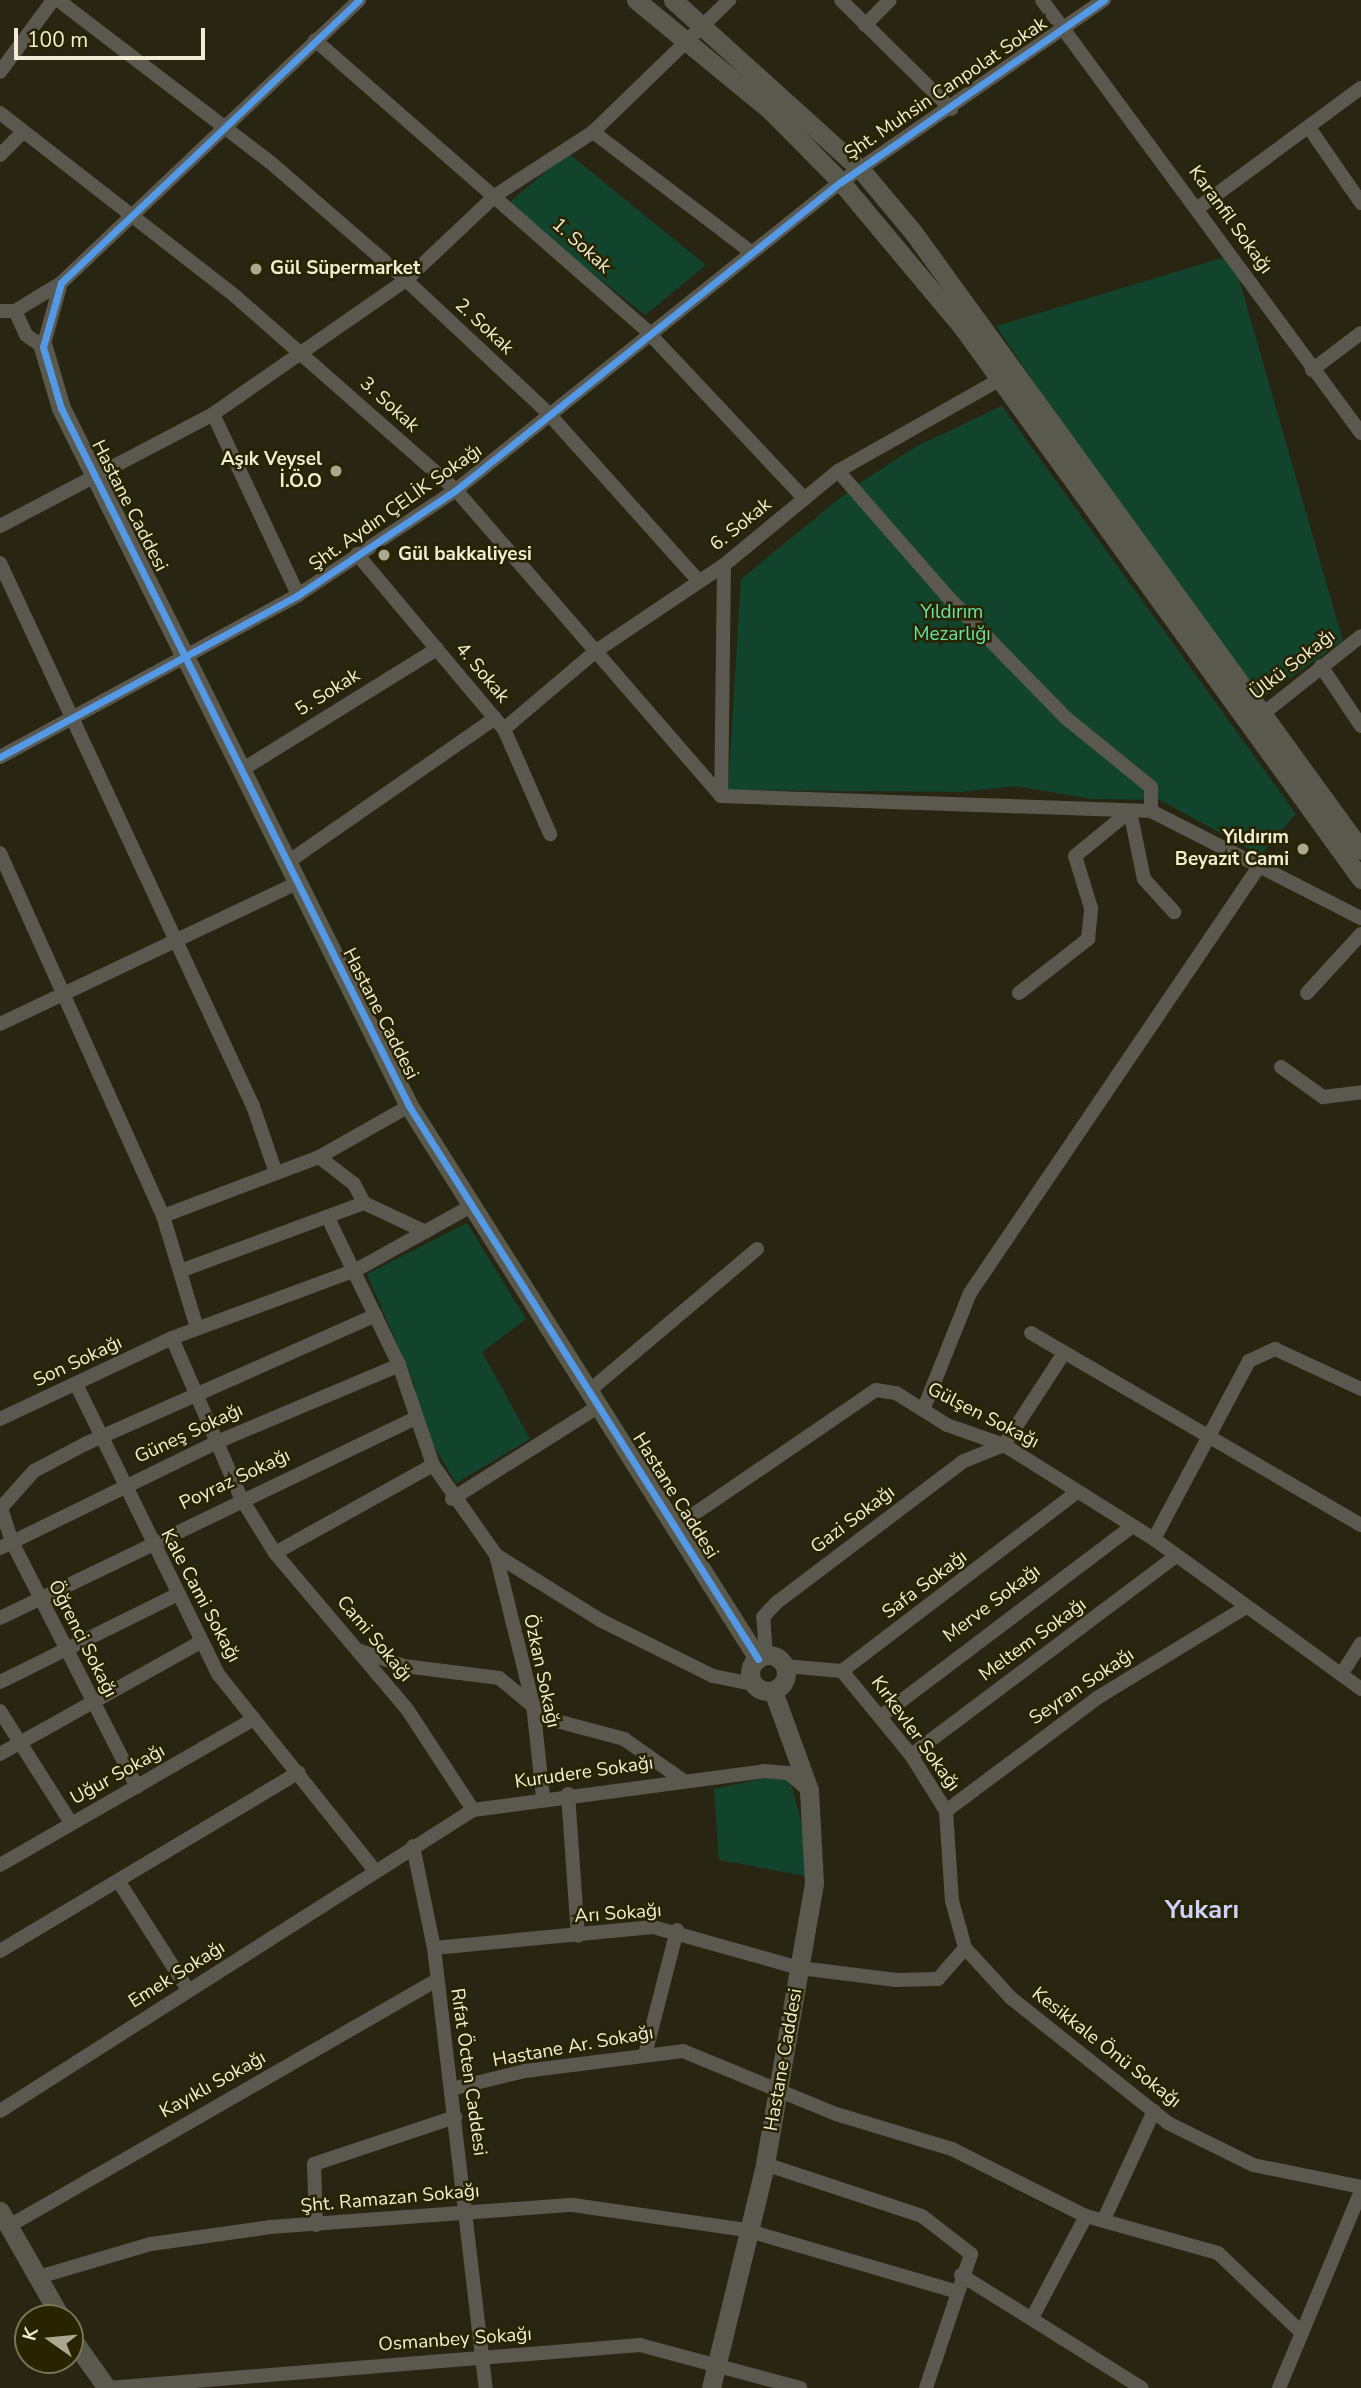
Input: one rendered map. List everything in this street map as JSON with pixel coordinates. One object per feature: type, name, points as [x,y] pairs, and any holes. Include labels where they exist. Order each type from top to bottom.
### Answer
[{"type":"street","points":[[0,72],[55,0]]},
{"type":"street","name":"2. Sokak","points":[[55,0],[219,127],[270,162],[406,280],[548,413],[699,581]]},
{"type":"street","points":[[0,311],[15,311],[61,283],[219,127],[359,0]]},
{"type":"street","points":[[636,0],[697,36],[862,171],[1255,720],[1361,880]]},
{"type":"street","points":[[673,0],[697,36],[841,182],[1009,375]]},
{"type":"street","points":[[0,526],[98,477],[213,414],[406,280],[496,195],[593,132],[697,36],[729,0]]},
{"type":"street","points":[[841,0],[951,109]]},
{"type":"street","points":[[865,24],[891,0]]},
{"type":"street","name":"Karanfil Sokağı","points":[[1042,0],[1064,33],[1198,208],[1312,370],[1361,433]]},
{"type":"street","name":"Şht. Muhsin Canpolat Sokak","points":[[841,182],[862,171],[1064,33],[1104,0]]},
{"type":"street","name":"1. Sokak","points":[[315,40],[496,195],[647,331],[804,498]]},
{"type":"street","points":[[1198,208],[1310,129],[1361,88]]},
{"type":"street","name":"3. Sokak","points":[[0,113],[132,212],[302,354],[456,490],[721,796]]},
{"type":"street","points":[[1310,129],[1361,203]]},
{"type":"street","points":[[0,155],[23,132]]},
{"type":"street","points":[[593,132],[751,252]]},
{"type":"street","name":"Şht. Aydın ÇELİK Sokağı","points":[[0,757],[72,721],[298,595],[456,490],[647,331],[841,182]]},
{"type":"street","points":[[15,311],[26,335],[43,347],[61,283]]},
{"type":"street","points":[[1312,370],[1361,333]]},
{"type":"street","name":"Hastane Caddesi","points":[[43,347],[61,408],[98,477],[184,659],[299,882],[409,1106],[468,1208],[762,1657]]},
{"type":"street","name":"6. Sokak","points":[[288,862],[499,723],[596,651],[724,565],[838,471],[1009,375]]},
{"type":"street","points":[[213,414],[298,595]]},
{"type":"street","points":[[838,471],[946,595],[1066,718],[1151,787],[1151,811]]},
{"type":"street","name":"4. Sokak","points":[[357,554],[499,723],[550,834]]},
{"type":"street","points":[[0,563],[253,1106],[276,1173]]},
{"type":"street","points":[[724,565],[721,796],[1151,811],[1361,918]]},
{"type":"street","name":"Ülkü Sokağı","points":[[1255,720],[1361,636]]},
{"type":"street","name":"5. Sokak","points":[[240,771],[437,649]]},
{"type":"street","points":[[1321,666],[1361,726]]},
{"type":"street","points":[[1255,720],[1361,850]]},
{"type":"street","points":[[1130,811],[1144,879],[1174,912]]},
{"type":"street","points":[[1019,993],[1087,939],[1091,908],[1075,856],[1130,811]]},
{"type":"street","points":[[0,853],[163,1216],[197,1328]]},
{"type":"street","points":[[924,1408],[970,1293],[1260,865]]},
{"type":"street","points":[[0,1024],[63,993],[178,943],[299,882]]},
{"type":"street","points":[[1307,993],[1361,934]]},
{"type":"street","points":[[1281,1067],[1323,1097],[1361,1093]]},
{"type":"street","points":[[163,1216],[319,1157],[409,1106]]},
{"type":"street","points":[[319,1157],[354,1184],[364,1203],[426,1233]]},
{"type":"street","points":[[180,1271],[329,1220],[364,1203]]},
{"type":"street","name":"Son Sokağı","points":[[0,1419],[172,1338],[356,1270],[468,1208]]},
{"type":"street","points":[[329,1220],[356,1270],[399,1365],[414,1419],[433,1465],[452,1499],[496,1555],[600,1620],[712,1676],[773,1690],[783,1683],[784,1665]]},
{"type":"street","points":[[452,1499],[594,1398],[757,1249]]},
{"type":"street","points":[[1,1508],[34,1471],[99,1437],[195,1398],[376,1315]]},
{"type":"street","points":[[1031,1333],[1207,1440],[1361,1525]]},
{"type":"street","name":"Cami Sokağı","points":[[172,1338],[195,1398],[241,1498],[275,1553],[360,1651],[473,1810]]},
{"type":"street","points":[[1154,1539],[1249,1361],[1275,1349],[1361,1389]]},
{"type":"street","points":[[1004,1445],[1064,1353]]},
{"type":"street","name":"Güneş Sokağı","points":[[6,1545],[217,1442],[399,1365]]},
{"type":"street","name":"Kale Cami Sokağı","points":[[76,1384],[122,1487],[199,1643],[254,1719],[299,1772],[375,1871]]},
{"type":"street","name":"Gülşen Sokağı","points":[[675,1527],[876,1390],[924,1408],[947,1424],[1004,1445],[1130,1528],[1154,1539],[1246,1607],[1305,1644],[1361,1689]]},
{"type":"street","name":"Poyraz Sokağı","points":[[0,1618],[149,1542],[414,1419]]},
{"type":"street","name":"Gazi Sokağı","points":[[762,1657],[763,1617],[776,1603],[964,1461],[1004,1445]]},
{"type":"street","points":[[275,1553],[433,1465]]},
{"type":"street","name":"Safa Sokağı","points":[[842,1671],[1077,1492]]},
{"type":"street","name":"Öğrenci Sokağı","points":[[1,1508],[6,1545],[40,1599],[138,1787]]},
{"type":"street","name":"Merve Sokağı","points":[[880,1717],[1130,1528]]},
{"type":"street","name":"Özkan Sokağı","points":[[496,1555],[533,1704],[543,1797]]},
{"type":"street","name":"Meltem Sokağı","points":[[911,1755],[1176,1556]]},
{"type":"street","points":[[0,1682],[176,1595]]},
{"type":"street","name":"Seyran Sokağı","points":[[946,1811],[1097,1698],[1246,1607]]},
{"type":"street","points":[[0,1754],[199,1643]]},
{"type":"street","points":[[1342,1673],[1361,1644]]},
{"type":"street","points":[[360,1651],[404,1666],[499,1678],[549,1719],[624,1739],[684,1781]]},
{"type":"street","points":[[753,1684],[751,1667],[762,1657],[784,1665],[842,1671]]},
{"type":"street","name":"Kırkevler Sokağı","points":[[842,1671],[911,1755],[946,1811],[952,1901],[965,1948]]},
{"type":"street","name":"Hastane Caddesi","points":[[712,2388],[715,2361],[746,2230],[765,2164],[814,1883],[809,1790],[773,1690]]},
{"type":"street","points":[[0,1711],[71,1824]]},
{"type":"street","name":"Uğur Sokağı","points":[[0,1865],[254,1719]]},
{"type":"street","name":"Kurudere Sokağı","points":[[375,1871],[473,1810],[543,1797],[764,1771],[788,1773],[809,1790]]},
{"type":"street","points":[[0,1951],[299,1772]]},
{"type":"street","points":[[568,1794],[578,1936]]},
{"type":"street","name":"Rıfat Öcten Caddesi","points":[[413,1846],[434,1948],[467,2212],[480,2357],[486,2388]]},
{"type":"street","name":"Emek Sokağı","points":[[0,2111],[375,1871]]},
{"type":"street","points":[[119,1882],[188,1990]]},
{"type":"street","points":[[646,2051],[677,1930]]},
{"type":"street","name":"Arı Sokağı","points":[[434,1948],[677,1930],[800,1968],[848,1977],[938,1979],[965,1948]]},
{"type":"street","name":"Kesikkale Önü Sokağı","points":[[965,1948],[1011,1998],[1154,2112],[1253,2165],[1361,2189]]},
{"type":"street","name":"Kayıklı Sokağı","points":[[5,2218],[436,1980]]},
{"type":"street","name":"Hastane Ar. Sokağı","points":[[451,2089],[646,2051],[682,2051],[779,2090],[952,2149],[1086,2216]]},
{"type":"street","points":[[1105,2217],[1154,2112]]},
{"type":"street","points":[[316,2225],[314,2164],[455,2117]]},
{"type":"street","points":[[765,2164],[922,2216],[971,2254],[955,2291],[926,2388]]},
{"type":"street","points":[[1279,2388],[1361,2189]]},
{"type":"street","name":"Şht. Ramazan Sokağı","points":[[42,2276],[151,2244],[316,2225],[573,2205],[746,2230],[955,2291]]},
{"type":"street","points":[[1032,2318],[1086,2216],[1105,2217],[1218,2253],[1302,2333]]},
{"type":"street","points":[[5,2218],[42,2276],[55,2304]]},
{"type":"street","points":[[961,2275],[1142,2388]]},
{"type":"street","name":"Osmanbey Sokağı","points":[[107,2388],[640,2345],[715,2361],[800,2388]]},
{"type":"street","points":[[84,2356],[107,2388]]},
{"type":"green space","points":[[568,153],[706,265],[645,315],[506,205]]},
{"type":"green space","points":[[1232,255],[1343,641],[1253,704],[996,326]]},
{"type":"green space","name":"Yıldırım Mezarlığı","points":[[1002,406],[1296,814],[1260,855],[1160,800],[1091,799],[1014,786],[961,792],[728,790],[741,579],[855,486],[917,446]]},
{"type":"green space","points":[[467,1223],[526,1319],[482,1352],[530,1439],[456,1483],[421,1424],[414,1383],[367,1274]]},
{"type":"green space","points":[[788,1773],[807,1843],[805,1876],[719,1860],[714,1789]]},
{"type":"cycle path","points":[[359,0],[61,283],[43,347],[61,408],[409,1106],[758,1659]]},
{"type":"cycle path","points":[[0,757],[298,595],[456,490],[841,182],[1104,0]]},
{"type":"place","name":"Gül Süpermarket","points":[[256,269]]},
{"type":"place","name":"Aşık Veysel İ.Ö.O","points":[[336,471]]},
{"type":"place","name":"Gül bakkaliyesi","points":[[384,555]]},
{"type":"place","name":"Yıldırım Beyazıt Cami","points":[[1303,849]]},
{"type":"district","name":"Yukarı","points":[[1202,1910]]}]
